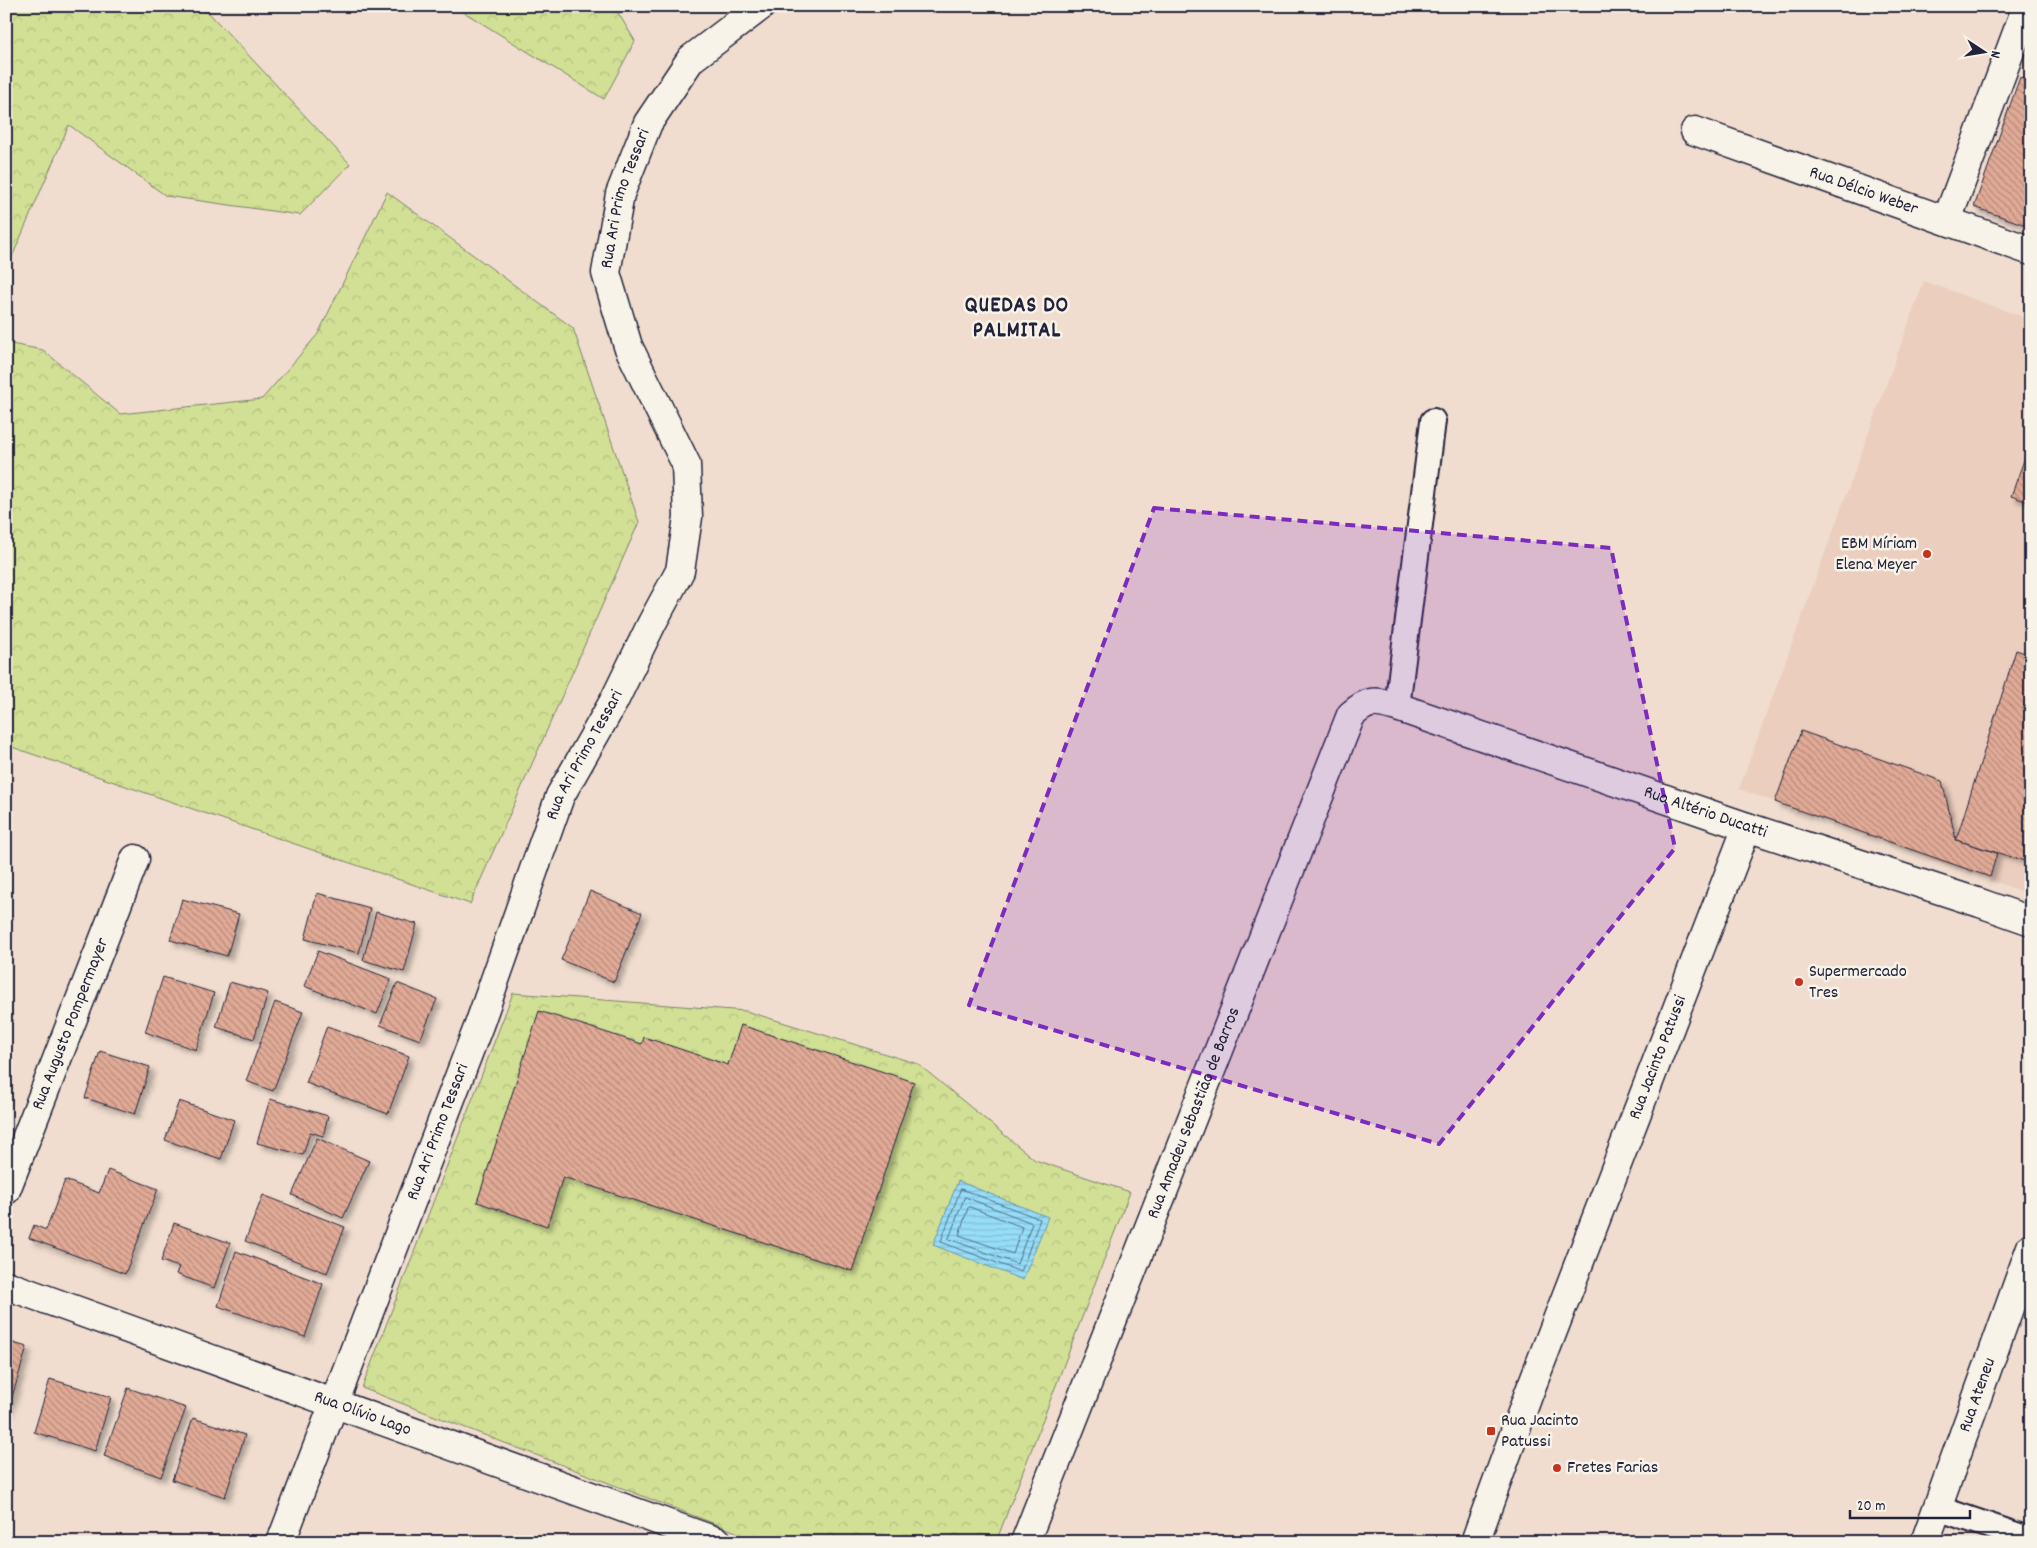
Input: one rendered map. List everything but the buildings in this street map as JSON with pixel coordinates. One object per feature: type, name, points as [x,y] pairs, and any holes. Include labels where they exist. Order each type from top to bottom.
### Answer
[{"type":"street","name":"Rua Ari Primo Tessari","points":[[281,1542],[479,1025],[560,796],[614,701],[680,571],[688,517],[686,464],[628,346],[606,273],[620,194],[648,123],[691,58],[761,6]]},
{"type":"street","points":[[1947,220],[2027,6]]},
{"type":"street","name":"Rua Délcio Weber","points":[[1695,131],[2031,251]]},
{"type":"street","name":"Rua Amadeu Sebastião de Barros","points":[[1025,1542],[1351,715],[1364,703],[1388,705]]},
{"type":"street","name":"Rua Altério Ducatti","points":[[1388,705],[2031,921]]},
{"type":"street","name":"Rua Jacinto Patussi","points":[[1475,1542],[1529,1393],[1747,827]]},
{"type":"street","name":"Rua Augusto Pompermayer","points":[[6,1190],[135,859]]},
{"type":"street","name":"Rua Ateneu","points":[[1925,1542],[2031,1247]]},
{"type":"street","name":"Rua Olívio Lago","points":[[6,1285],[718,1542]]},
{"type":"lane","points":[[1388,705],[1433,421]]},
{"type":"lane","points":[[1936,1508],[2031,1540]]},
{"type":"highlighted area","points":[[1154,508],[1611,548],[1675,848],[1439,1144],[969,1005]]},
{"type":"shaded area","name":"EBM Míriam Elena Meyer","points":[[1924,281],[2031,320],[2031,895],[1739,789]]},
{"type":"green space","points":[[6,6],[188,6],[209,13],[350,164],[300,215],[166,196],[69,125],[6,271]]},
{"type":"green space","points":[[454,6],[614,6],[635,41],[604,99]]},
{"type":"green space","points":[[387,192],[573,328],[639,522],[470,904],[6,745],[6,343],[43,350],[120,414],[262,399],[318,334]]},
{"type":"green space","points":[[513,993],[746,1011],[918,1064],[1035,1160],[1130,1192],[996,1542],[762,1542],[362,1388]]},
{"type":"water","points":[[958,1181],[1048,1217],[1023,1280],[933,1245]]},
{"type":"place","name":"EBM Míriam Elena Meyer","points":[[1927,554]]},
{"type":"place","name":"Supermercado Tres","points":[[1799,982]]},
{"type":"place","name":"Rua Jacinto Patussi","points":[[1491,1431]]},
{"type":"place","name":"Fretes Farias","points":[[1557,1468]]},
{"type":"district","name":"QUEDAS DO PALMITAL","points":[[1017,318]]}]
